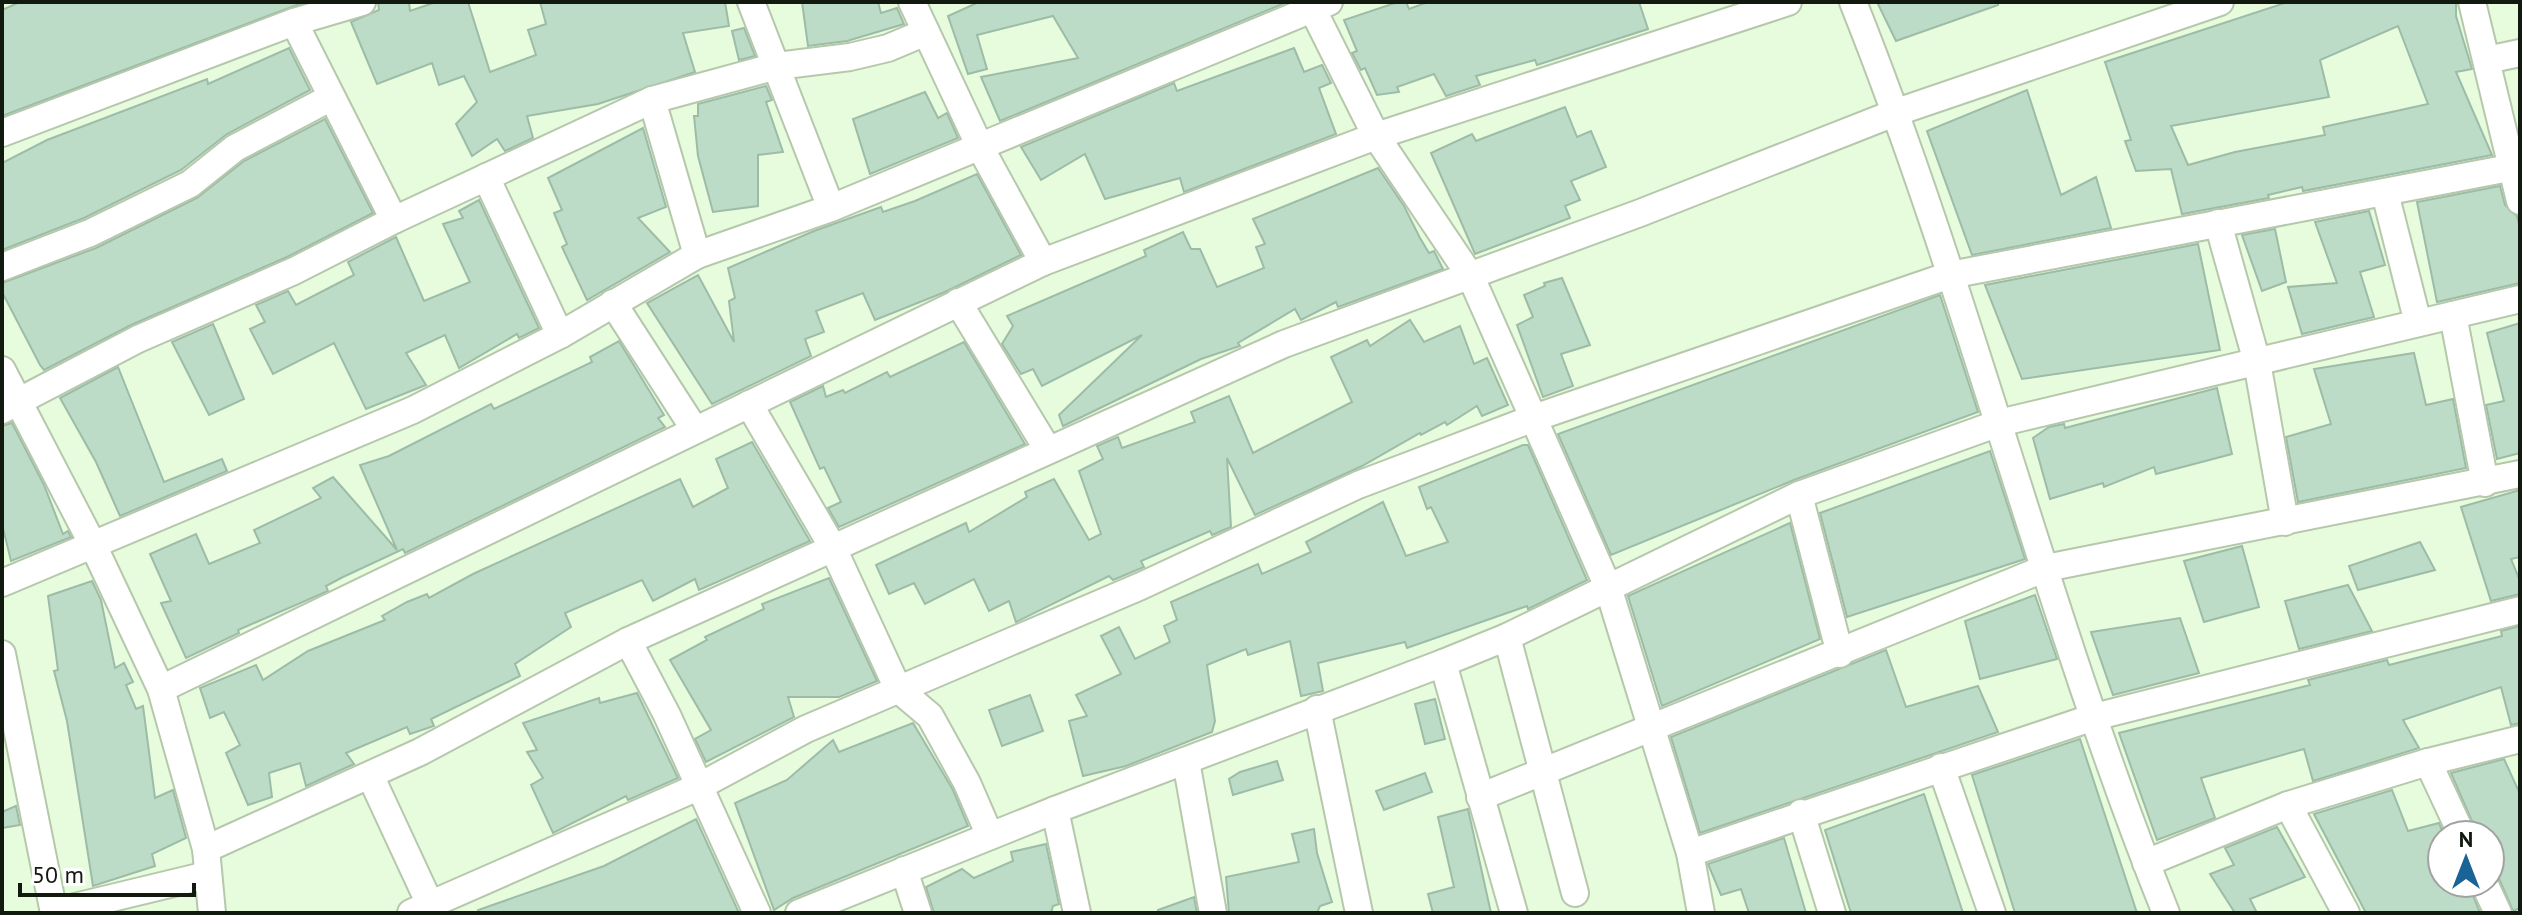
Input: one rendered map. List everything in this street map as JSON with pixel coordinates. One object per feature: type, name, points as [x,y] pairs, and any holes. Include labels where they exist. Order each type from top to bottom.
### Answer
[{"type":"street","points":[[2,133],[294,22],[362,2]]},
{"type":"street","points":[[751,2],[831,208]]},
{"type":"street","points":[[912,2],[980,147],[1043,262]]},
{"type":"street","points":[[161,689],[1043,262],[1376,136],[1788,2]]},
{"type":"street","points":[[1853,2],[1897,112],[2094,717],[2166,913]]},
{"type":"street","points":[[206,849],[420,752],[628,641],[832,546],[1284,344],[1471,277],[1897,112],[2220,2]]},
{"type":"street","points":[[2472,2],[2515,167],[2520,201]]},
{"type":"street","points":[[2,583],[94,547],[413,410],[560,335],[697,255],[831,208],[1316,4],[1376,136],[1471,277],[1608,587],[1690,853],[1701,913]]},
{"type":"street","points":[[294,22],[330,98],[364,153],[394,220]]},
{"type":"street","points":[[10,406],[138,339],[294,271],[394,220],[652,100],[777,66],[850,57],[888,48],[926,32]]},
{"type":"street","points":[[2487,60],[2520,53]]},
{"type":"street","points":[[2,267],[90,233],[190,184],[235,148],[330,98]]},
{"type":"street","points":[[652,100],[697,255]]},
{"type":"street","points":[[370,775],[426,911],[698,787],[806,729],[1141,586],[1358,485],[1534,418],[1950,275],[2515,167]]},
{"type":"street","points":[[486,177],[560,335]]},
{"type":"street","points":[[2385,193],[2418,323]]},
{"type":"street","points":[[2218,223],[2257,362],[2285,522]]},
{"type":"street","points":[[799,913],[1055,810],[1507,637],[1799,495],[1999,423],[2520,299]]},
{"type":"street","points":[[958,302],[1048,450]]},
{"type":"street","points":[[613,303],[695,430]]},
{"type":"street","points":[[2453,315],[2485,483]]},
{"type":"street","points":[[2,370],[10,406],[94,547],[161,689],[206,849],[212,913]]},
{"type":"street","points":[[749,404],[832,546],[898,689],[930,716],[967,783],[990,836]]},
{"type":"street","points":[[1480,797],[1541,775],[1649,726],[1840,654],[2046,568],[2520,474]]},
{"type":"street","points":[[1799,495],[1840,654]]},
{"type":"street","points":[[1690,853],[1801,813],[2094,717],[2520,610]]},
{"type":"street","points":[[1507,637],[1541,775],[1575,893]]},
{"type":"street","points":[[628,641],[667,715],[757,913]]},
{"type":"street","points":[[2,654],[54,912],[207,875]]},
{"type":"street","points":[[1443,663],[1514,913]]},
{"type":"street","points":[[1317,709],[1359,913]]},
{"type":"street","points":[[2146,863],[2288,805],[2428,762],[2520,739]]},
{"type":"street","points":[[1186,761],[1213,913]]},
{"type":"street","points":[[2428,762],[2455,819]]},
{"type":"street","points":[[1941,767],[1992,913]]},
{"type":"street","points":[[2288,805],[2346,913]]},
{"type":"street","points":[[1055,810],[1077,913]]},
{"type":"street","points":[[1801,813],[1832,913]]},
{"type":"street","points":[[904,870],[918,913]]},
{"type":"building","points":[[20,2],[305,2],[2,116],[2,10]]},
{"type":"building","points":[[378,2],[409,2],[410,11],[436,2],[468,2],[490,72],[536,55],[528,30],[546,24],[540,2],[725,2],[729,26],[683,33],[695,72],[598,104],[527,116],[533,138],[505,151],[497,139],[472,156],[456,124],[477,102],[464,76],[439,85],[432,63],[377,84],[351,22],[379,10]]},
{"type":"building","points":[[802,2],[878,2],[881,13],[897,8],[904,24],[847,41],[808,46]]},
{"type":"building","points":[[979,2],[1287,2],[1000,121],[981,77],[1078,58],[1053,16],[977,35],[987,69],[968,74],[948,16]]},
{"type":"building","points":[[1406,2],[1409,9],[1428,2],[1639,2],[1648,29],[1537,65],[1535,60],[1476,76],[1480,85],[1446,96],[1434,74],[1397,87],[1399,92],[1377,95],[1365,68],[1361,70],[1352,53],[1357,51],[1344,20]]},
{"type":"building","points":[[1877,2],[1998,2],[1998,5],[1896,41]]},
{"type":"building","points":[[2288,2],[2456,2],[2456,16],[2472,69],[2456,72],[2492,155],[2303,191],[2302,187],[2268,195],[2269,198],[2182,214],[2171,169],[2136,171],[2125,141],[2131,140],[2105,62]],"holes":[[[2398,26],[2428,104],[2323,127],[2325,135],[2235,152],[2188,165],[2171,126],[2329,97],[2320,60]]]},
{"type":"building","points":[[744,28],[755,56],[739,60],[732,31]]},
{"type":"building","points":[[289,48],[310,90],[227,134],[181,170],[84,218],[2,250],[2,163],[47,140],[207,79],[208,84]]},
{"type":"building","points":[[1294,48],[1304,72],[1322,65],[1331,83],[1319,88],[1336,134],[1184,192],[1180,178],[1105,199],[1085,154],[1041,180],[1021,147],[1174,83],[1177,91]]},
{"type":"building","points":[[766,86],[772,100],[766,102],[783,152],[758,155],[758,206],[713,212],[698,156],[694,116],[698,116],[698,104]]},
{"type":"building","points":[[2027,90],[2061,195],[2096,177],[2111,228],[1972,255],[1927,131]]},
{"type":"building","points":[[925,92],[938,118],[947,113],[958,138],[870,174],[853,119]]},
{"type":"building","points":[[1565,107],[1577,137],[1591,131],[1606,167],[1571,181],[1580,200],[1565,206],[1570,218],[1475,254],[1431,153],[1472,134],[1476,141]]},
{"type":"building","points":[[325,119],[373,213],[287,257],[131,325],[44,370],[2,292],[2,283],[96,248],[197,198],[244,161]]},
{"type":"building","points":[[643,128],[666,207],[638,218],[670,252],[587,300],[562,247],[567,244],[554,213],[562,210],[548,178]]},
{"type":"building","points":[[1378,168],[1404,206],[1429,253],[1434,251],[1443,269],[1338,307],[1336,302],[1301,320],[1295,309],[1238,343],[1240,346],[1201,359],[1063,426],[1059,415],[1142,335],[1042,386],[1033,369],[1021,374],[1002,344],[1013,326],[1007,316],[1146,256],[1144,250],[1183,232],[1191,249],[1200,249],[1217,287],[1264,268],[1256,247],[1265,244],[1253,219]]},
{"type":"building","points":[[977,174],[1021,255],[945,292],[875,320],[863,293],[816,311],[824,332],[805,339],[811,356],[712,404],[647,303],[698,275],[734,342],[729,301],[735,298],[728,268],[814,231],[881,207],[883,212],[915,201]]},
{"type":"building","points":[[2500,186],[2505,205],[2517,216],[2520,228],[2520,283],[2437,302],[2417,202]]},
{"type":"building","points":[[479,200],[539,328],[519,338],[517,334],[459,368],[445,335],[406,353],[426,385],[366,409],[334,343],[273,374],[250,329],[265,322],[256,305],[288,291],[296,305],[354,275],[348,262],[396,237],[424,301],[470,282],[443,224],[463,218],[459,211]]},
{"type":"building","points":[[2369,211],[2385,265],[2360,272],[2374,317],[2302,334],[2288,287],[2337,283],[2315,222]]},
{"type":"building","points":[[2275,229],[2286,282],[2262,291],[2242,235]]},
{"type":"building","points":[[2198,244],[2220,350],[2022,379],[1985,285]]},
{"type":"building","points":[[1562,278],[1590,345],[1561,354],[1573,386],[1543,397],[1517,325],[1533,317],[1524,295],[1545,286],[1544,283]]},
{"type":"building","points":[[1940,295],[1978,412],[1794,480],[1611,555],[1558,434]]},
{"type":"building","points":[[1410,320],[1424,342],[1460,326],[1474,364],[1487,358],[1508,405],[1482,416],[1477,406],[1447,425],[1445,422],[1420,433],[1362,466],[1255,515],[1227,458],[1231,527],[1212,535],[1210,531],[1141,561],[1144,567],[1113,580],[1109,576],[1016,622],[1009,601],[989,611],[974,579],[925,604],[914,583],[889,594],[876,565],[966,523],[969,532],[1027,497],[1025,492],[1054,479],[1089,540],[1101,534],[1079,471],[1103,459],[1097,446],[1118,437],[1122,448],[1195,422],[1191,412],[1229,396],[1253,453],[1352,402],[1331,357],[1367,340],[1370,346]]},
{"type":"building","points":[[2520,323],[2520,453],[2497,459],[2486,405],[2504,401],[2487,333]]},
{"type":"building","points":[[213,324],[244,399],[209,415],[172,342]]},
{"type":"building","points":[[619,341],[664,415],[658,418],[665,427],[405,553],[403,549],[343,577],[326,586],[328,591],[238,630],[239,633],[186,658],[161,603],[171,601],[150,554],[196,534],[209,564],[260,543],[254,530],[321,498],[313,488],[333,477],[397,550],[360,465],[389,456],[491,404],[494,409],[592,362],[590,357]]},
{"type":"building","points":[[964,342],[1025,444],[839,527],[828,508],[841,502],[824,467],[820,469],[790,402],[823,386],[826,397],[843,390],[845,393],[887,372],[890,377]]},
{"type":"building","points":[[2414,353],[2426,405],[2453,399],[2466,468],[2298,502],[2286,437],[2331,424],[2314,369]]},
{"type":"building","points":[[118,367],[164,482],[222,459],[227,471],[120,516],[96,462],[60,398]]},
{"type":"building","points":[[2217,388],[2232,454],[2156,474],[2154,467],[2104,487],[2103,483],[2050,499],[2033,438],[2049,427],[2064,424],[2065,428]]},
{"type":"building","points":[[12,423],[44,485],[63,534],[68,531],[71,537],[11,561],[2,524],[2,426]]},
{"type":"building","points":[[752,442],[810,541],[699,590],[695,579],[653,601],[642,580],[565,613],[571,627],[515,664],[520,676],[431,719],[434,726],[410,734],[407,727],[346,753],[354,764],[306,786],[300,763],[269,773],[272,797],[248,805],[226,753],[240,745],[224,712],[210,718],[200,688],[256,665],[263,680],[308,651],[385,620],[382,616],[407,602],[427,594],[429,598],[473,574],[680,479],[693,507],[728,488],[716,459]]},
{"type":"building","points":[[1528,445],[1587,580],[1528,609],[1527,606],[1407,648],[1405,642],[1318,663],[1323,691],[1301,696],[1290,641],[1248,655],[1246,649],[1207,665],[1215,721],[1212,732],[1126,766],[1083,776],[1069,721],[1087,716],[1076,695],[1121,674],[1101,636],[1119,627],[1135,659],[1170,642],[1164,626],[1177,620],[1171,602],[1258,564],[1262,574],[1311,552],[1306,542],[1383,502],[1406,556],[1448,542],[1431,507],[1427,509],[1419,487]]},
{"type":"building","points":[[1990,451],[2025,559],[1847,617],[1820,513]]},
{"type":"building","points":[[2520,490],[2520,557],[2511,559],[2520,581],[2520,594],[2491,601],[2461,507]]},
{"type":"building","points":[[1790,523],[1820,639],[1662,706],[1628,596]]},
{"type":"building","points":[[2420,542],[2435,570],[2358,590],[2349,566]]},
{"type":"building","points":[[2242,546],[2259,607],[2204,622],[2184,561]]},
{"type":"building","points":[[829,578],[877,681],[839,697],[788,697],[794,717],[706,762],[695,739],[711,730],[670,660],[707,640],[705,637],[764,609],[762,604]]},
{"type":"building","points":[[92,581],[101,600],[115,668],[124,663],[133,682],[126,685],[136,709],[143,706],[155,798],[173,790],[186,838],[152,854],[155,866],[93,886],[67,721],[54,671],[58,670],[48,596]]},
{"type":"building","points":[[2348,585],[2372,631],[2299,649],[2285,601]]},
{"type":"building","points":[[2035,595],[2057,659],[1980,679],[1965,621]]},
{"type":"building","points":[[2180,618],[2199,673],[2113,695],[2091,632]]},
{"type":"building","points":[[2520,626],[2520,723],[2511,725],[2501,687],[2403,720],[2419,748],[2313,781],[2304,749],[2201,778],[2215,818],[2157,840],[2119,733],[2310,685],[2308,680],[2387,660],[2389,665],[2502,636],[2501,631]]},
{"type":"building","points":[[1886,650],[1906,707],[1978,686],[1998,732],[1700,833],[1671,737]]},
{"type":"building","points":[[637,693],[678,778],[628,800],[626,796],[553,833],[531,785],[543,778],[527,752],[537,750],[523,723],[599,698],[600,703]]},
{"type":"building","points":[[1030,695],[1043,731],[1002,746],[989,710]]},
{"type":"building","points":[[1435,699],[1445,739],[1425,744],[1415,704]]},
{"type":"building","points":[[913,723],[953,790],[968,826],[793,898],[774,910],[735,803],[787,780],[833,740],[839,752]]},
{"type":"building","points":[[2080,739],[2137,913],[2015,913],[1972,775]]},
{"type":"building","points":[[2504,759],[2520,794],[2520,908],[2513,911],[2506,895],[2506,819],[2471,819],[2451,773]]},
{"type":"building","points":[[1277,761],[1283,780],[1233,795],[1229,779],[1240,772]]},
{"type":"building","points":[[1425,773],[1432,792],[1384,810],[1376,791]]},
{"type":"building","points":[[2392,790],[2408,831],[2426,826],[2426,899],[2474,899],[2480,913],[2366,913],[2314,814]]},
{"type":"building","points":[[1924,794],[1963,913],[1851,913],[1825,830]]},
{"type":"building","points":[[16,806],[20,825],[2,828],[2,812]]},
{"type":"building","points":[[1468,809],[1491,913],[1433,913],[1428,894],[1454,887],[1438,817]]},
{"type":"building","points":[[696,819],[739,913],[479,913],[478,910],[604,866]]},
{"type":"building","points":[[2277,827],[2305,877],[2250,899],[2257,913],[2235,913],[2210,874],[2234,865],[2225,848]]},
{"type":"building","points":[[1314,829],[1317,853],[1332,902],[1320,906],[1317,913],[1229,913],[1226,877],[1299,862],[1292,834]]},
{"type":"building","points":[[1784,838],[1806,913],[1749,913],[1741,889],[1721,895],[1708,864]]},
{"type":"building","points":[[1046,844],[1059,904],[1053,906],[1051,913],[934,913],[926,887],[962,869],[974,878],[1013,861],[1011,852]]},
{"type":"building","points":[[1194,897],[1197,913],[1158,913],[1158,910]]}]
